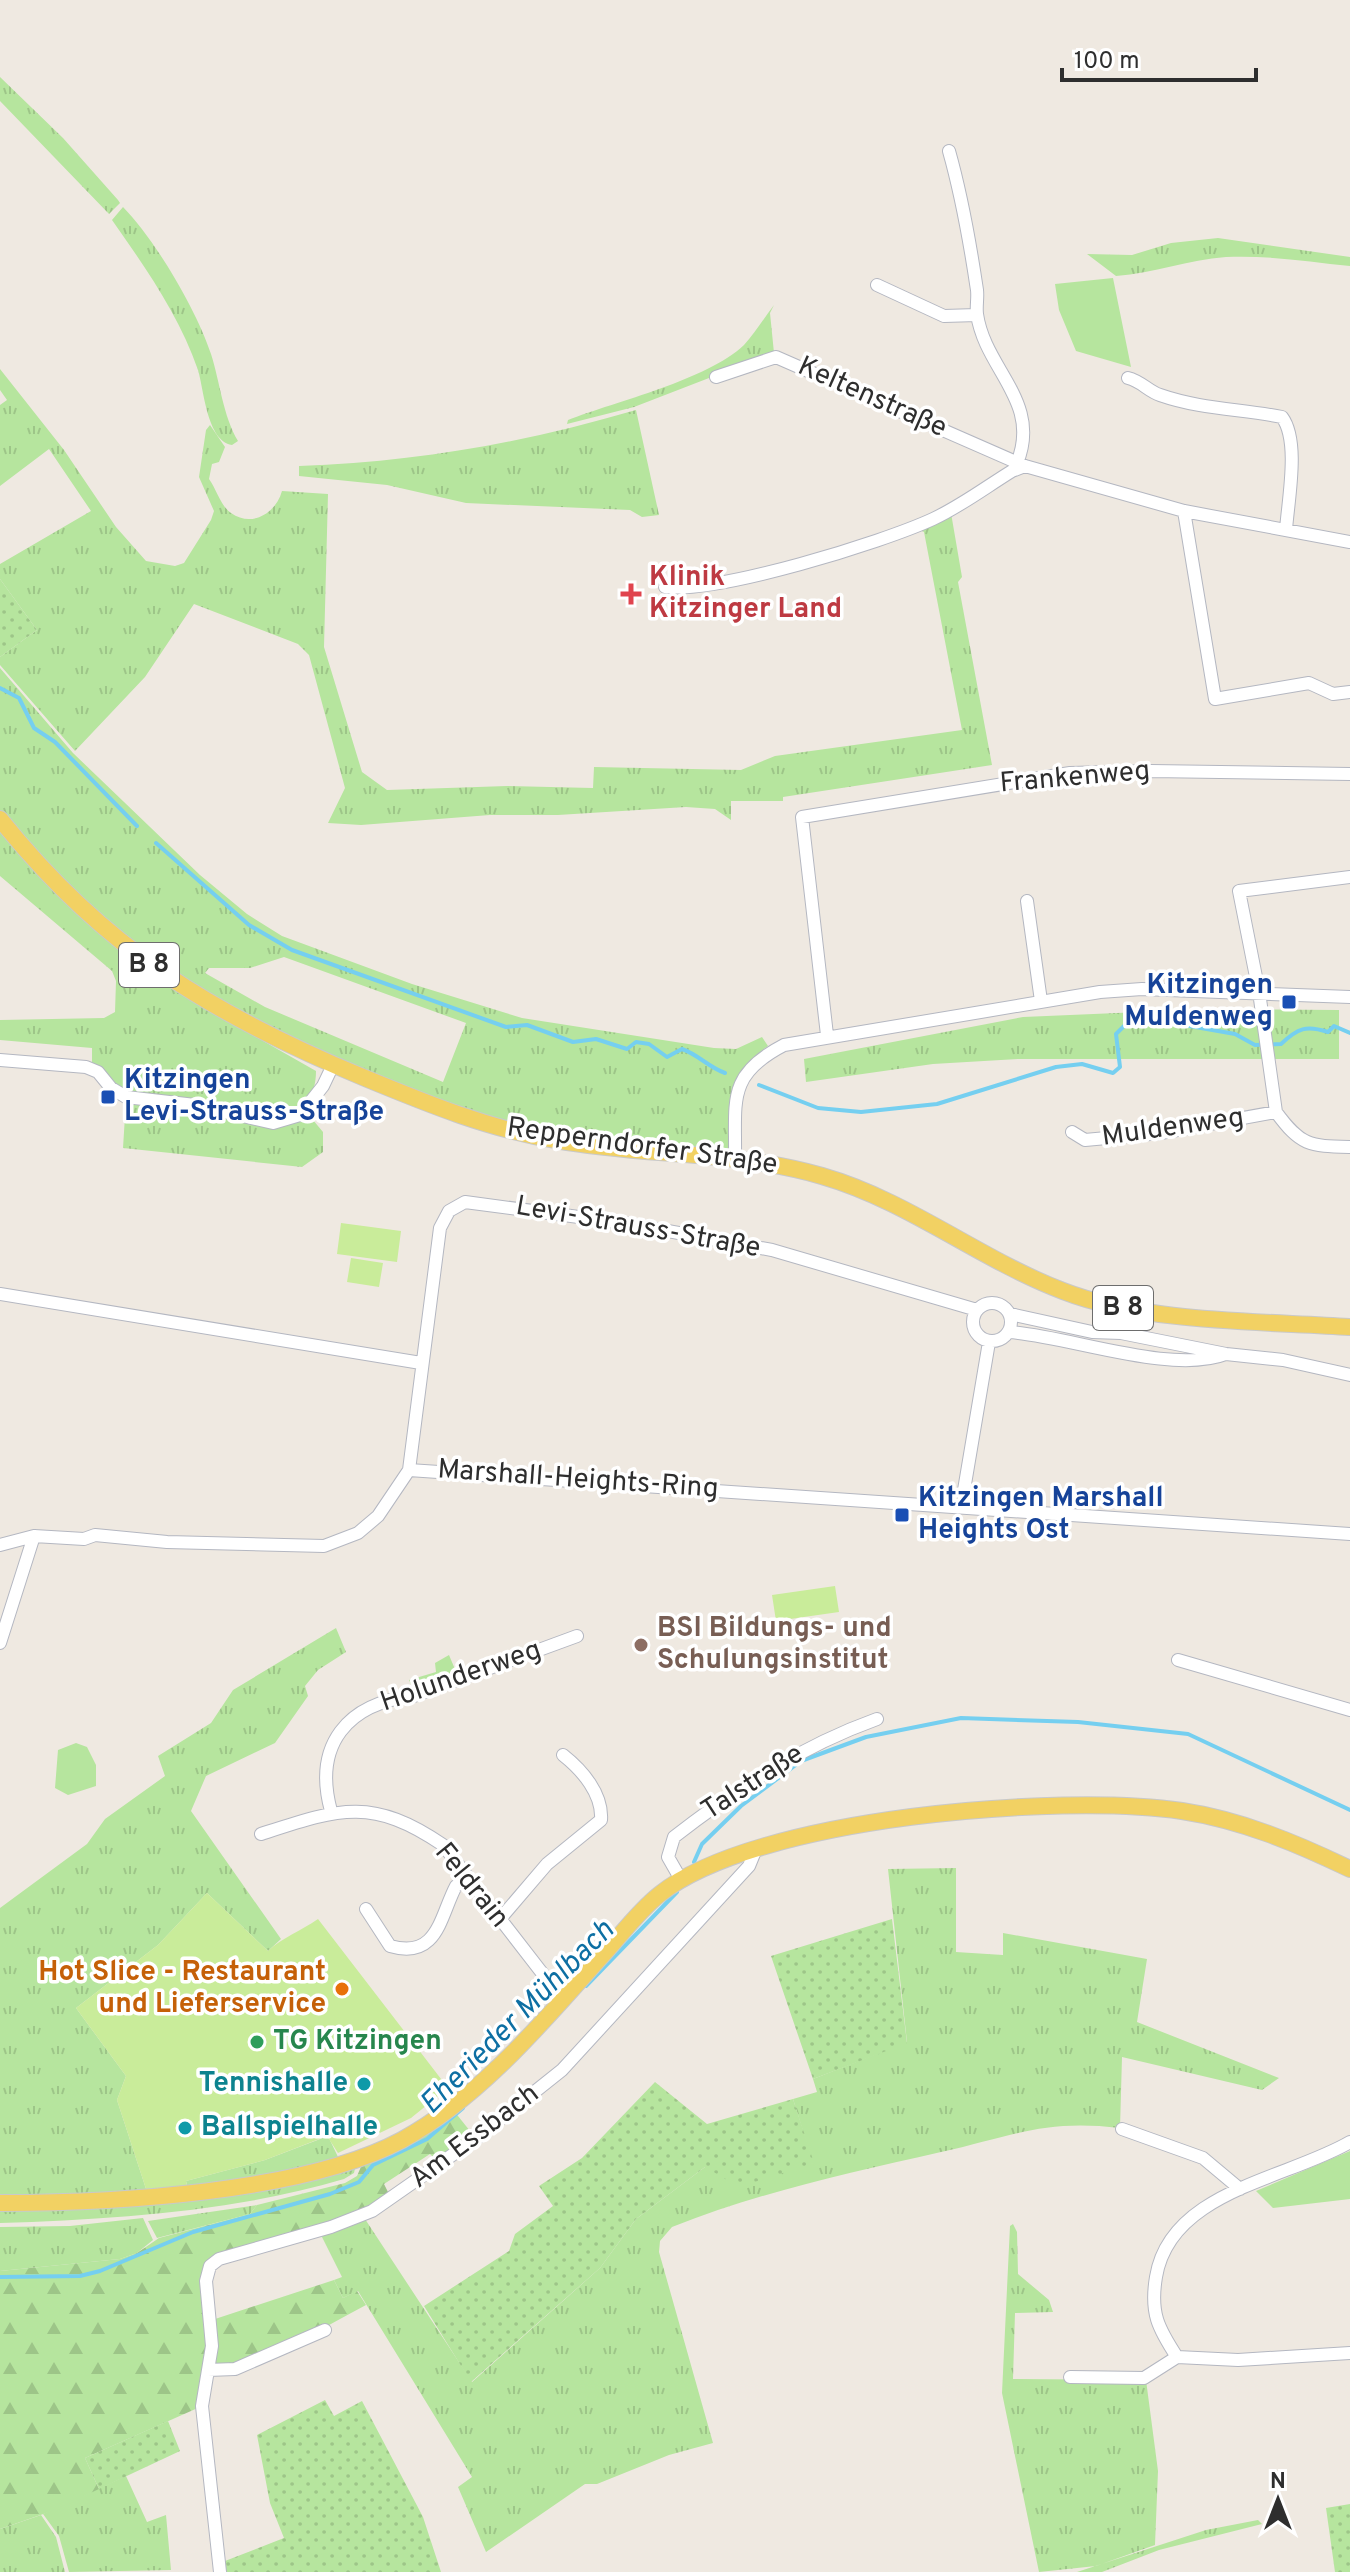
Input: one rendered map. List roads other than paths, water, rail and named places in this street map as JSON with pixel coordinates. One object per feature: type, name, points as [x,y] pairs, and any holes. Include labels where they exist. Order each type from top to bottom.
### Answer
[{"type":"main road","name":"Repperndorfer Straße","points":[[0,819],[74,903],[144,961],[243,1024],[437,1108],[502,1129],[596,1146],[793,1168],[868,1191],[1043,1283],[1086,1300],[1134,1311],[1350,1327]]},
{"type":"main road","points":[[0,2203],[72,2202],[227,2187],[325,2169],[403,2139],[444,2112],[482,2080],[563,2000],[655,1897],[680,1878],[756,1849],[845,1828],[935,1815],[1062,1805],[1131,1805],[1230,1821],[1301,1845],[1350,1869]]},
{"type":"street","points":[[665,587],[718,582],[894,536],[935,518],[1021,465],[1024,419],[977,315],[978,295],[961,194],[949,151]]},
{"type":"street","points":[[877,285],[944,316],[977,315]]},
{"type":"street","name":"Keltenstraße","points":[[716,377],[776,357],[1021,465],[1184,511],[1350,542]]},
{"type":"street","points":[[1128,378],[1143,382],[1156,394],[1206,407],[1282,417],[1289,427],[1291,443],[1286,530]]},
{"type":"street","points":[[1184,511],[1215,699],[1309,683],[1333,694],[1350,692]]},
{"type":"street","name":"Frankenweg","points":[[827,1035],[802,817],[1070,773],[1350,774]]},
{"type":"street","name":"Muldenweg","points":[[1350,877],[1239,891],[1259,992],[1276,1112],[1295,1138],[1314,1146],[1350,1147]]},
{"type":"street","points":[[1027,901],[1041,1001]]},
{"type":"street","points":[[735,1160],[738,1096],[743,1074],[752,1064],[784,1045],[827,1035],[1041,1001],[1142,989],[1350,997]]},
{"type":"street","points":[[0,1060],[86,1067],[98,1072],[111,1088],[126,1097],[195,1105],[273,1123],[300,1115],[323,1086],[333,1065]]},
{"type":"street","name":"Muldenweg","points":[[1072,1132],[1085,1140],[1161,1133],[1276,1112]]},
{"type":"street","name":"Levi-Strauss-Straße","points":[[409,1470],[440,1228],[449,1211],[465,1202],[624,1223],[772,1250],[977,1310],[986,1304],[997,1304],[1010,1314],[1226,1354],[1283,1360],[1350,1375]]},
{"type":"street","points":[[0,1294],[421,1363]]},
{"type":"street","points":[[977,1310],[973,1327],[979,1337],[989,1342],[1001,1340],[1009,1332],[1010,1314]]},
{"type":"street","name":"Levi-Strauss-Straße","points":[[1009,1332],[1176,1359],[1211,1359],[1226,1354]]},
{"type":"street","points":[[964,1508],[964,1490],[989,1342]]},
{"type":"street","name":"Marshall-Heights-Ring","points":[[0,1545],[34,1536],[84,1539],[95,1535],[167,1542],[324,1546],[358,1533],[409,1470],[1346,1533]]},
{"type":"street","points":[[0,1643],[34,1536]]},
{"type":"street","name":"Holunderweg","points":[[331,1811],[324,1785],[330,1747],[353,1717],[390,1699],[414,1696],[577,1636]]},
{"type":"street","points":[[1178,1660],[1350,1710]]},
{"type":"street","name":"Talstraße","points":[[680,1878],[668,1857],[674,1837],[791,1756],[829,1736],[877,1719]]},
{"type":"street","points":[[500,1919],[547,1864],[601,1820],[602,1810],[582,1770],[563,1755]]},
{"type":"street","name":"Feldrain","points":[[261,1834],[331,1811],[365,1811],[416,1827],[443,1845],[563,2000]]},
{"type":"street","name":"Am Essbach","points":[[220,2572],[202,2406],[212,2346],[206,2281],[214,2261],[331,2227],[372,2211],[536,2093],[573,2059],[749,1866],[756,1849]]},
{"type":"street","points":[[366,1909],[390,1946],[412,1949],[432,1937],[441,1927],[456,1886],[470,1879]]},
{"type":"street","points":[[1122,2129],[1203,2158],[1240,2189]]},
{"type":"street","points":[[1177,2357],[1157,2327],[1153,2297],[1159,2258],[1175,2230],[1198,2212],[1240,2189],[1295,2169],[1350,2142]]},
{"type":"street","points":[[208,2370],[235,2369],[325,2330]]},
{"type":"street","points":[[1070,2377],[1144,2378],[1177,2357],[1238,2360],[1350,2353]]},
{"type":"waterway","points":[[0,688],[19,698],[34,728],[55,742],[137,826]]},
{"type":"waterway","points":[[156,843],[249,925],[292,950],[506,1027],[527,1025],[573,1042],[596,1039],[627,1049],[636,1042],[649,1044],[667,1057],[682,1049],[725,1073]]},
{"type":"waterway","points":[[759,1085],[818,1108],[861,1112],[937,1104],[1056,1067],[1082,1064],[1113,1073],[1120,1067],[1116,1034],[1125,1025],[1167,1022],[1235,1034],[1255,1045],[1281,1044],[1292,1034],[1308,1029],[1328,1032],[1334,1026],[1350,1033]]},
{"type":"waterway","name":"Eherieder Mühlbach","points":[[694,1862],[702,1844],[741,1806],[801,1761],[866,1737],[961,1718],[1078,1722],[1188,1734],[1350,1810]]},
{"type":"waterway","name":"Eherieder Mühlbach","points":[[586,1986],[677,1892]]},
{"type":"waterway","name":"Eherieder Mühlbach","points":[[0,2277],[80,2276],[100,2271],[193,2232],[330,2194],[359,2182],[373,2165],[427,2139],[463,2108]]},
{"type":"place","name":"Klinik Kitzinger Land","points":[[631,594]]},
{"type":"place","name":"Kitzingen Muldenweg","points":[[1289,1002]]},
{"type":"place","name":"Kitzingen Levi-Strauss-Straße","points":[[108,1097]]},
{"type":"place","name":"Kitzingen Marshall Heights Ost","points":[[902,1515]]},
{"type":"place","name":"BSI Bildungs- und Schulungsinstitut","points":[[641,1645]]},
{"type":"place","name":"Hot Slice - Restaurant und Lieferservice","points":[[342,1989]]},
{"type":"place","name":"TG Kitzingen","points":[[257,2042]]},
{"type":"place","name":"Tennishalle","points":[[364,2084]]},
{"type":"place","name":"Ballspielhalle","points":[[185,2128]]}]
